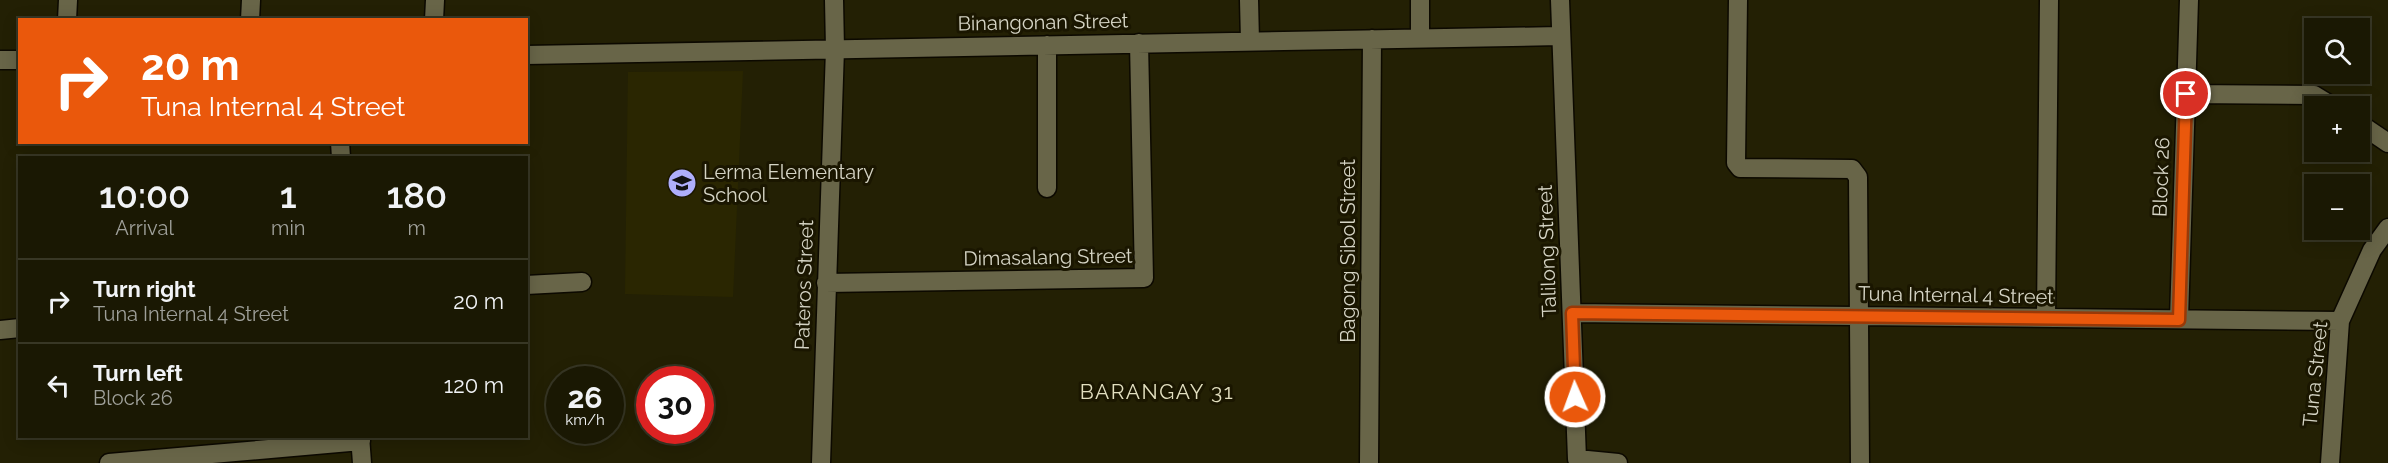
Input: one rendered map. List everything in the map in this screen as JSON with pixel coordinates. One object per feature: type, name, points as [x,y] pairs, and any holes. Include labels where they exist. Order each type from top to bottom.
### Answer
[{"type":"street","points":[[67,18],[68,0]]},
{"type":"street","points":[[250,18],[252,0]]},
{"type":"street","points":[[434,18],[435,0]]},
{"type":"street","name":"Pateros Street","points":[[821,463],[835,49],[834,0]]},
{"type":"street","points":[[1249,0],[1250,41]]},
{"type":"street","points":[[1420,0],[1420,38]]},
{"type":"street","name":"Talilong Street","points":[[1560,0],[1577,459],[1618,463]]},
{"type":"street","points":[[1738,0],[1736,163],[1740,168],[1852,169],[1858,177],[1860,463]]},
{"type":"street","points":[[2046,318],[2049,0]]},
{"type":"street","name":"Block 26","points":[[2179,320],[2189,0]]},
{"type":"street","name":"Binangonan Street","points":[[528,55],[1560,36]]},
{"type":"street","name":"Bagong Sibol Street","points":[[1369,463],[1372,39]]},
{"type":"street","name":"Dimasalang Street","points":[[826,283],[1144,278],[1139,43]]},
{"type":"street","points":[[1047,45],[1047,188]]},
{"type":"street","points":[[0,60],[18,60]]},
{"type":"street","points":[[2186,94],[2314,94],[2317,96]]},
{"type":"street","points":[[2370,131],[2388,143]]},
{"type":"street","name":"Tuna Street","points":[[2330,463],[2340,321],[2372,250],[2388,228]]},
{"type":"street","points":[[528,285],[582,282]]},
{"type":"street","name":"Tuna Internal 4 Street","points":[[1572,313],[2340,321]]},
{"type":"street","points":[[0,330],[18,328]]},
{"type":"street","points":[[109,463],[361,439],[362,463]]},
{"type":"shaded area","name":"Lerma Elementary School","points":[[743,71],[733,297],[625,294],[628,72]]},
{"type":"place","name":"Lerma Elementary School","points":[[682,183]]},
{"type":"district","name":"BARANGAY 31","points":[[1157,391]]},
{"type":"route","points":[[1575,397],[1572,313],[2179,320],[2186,94]]}]
